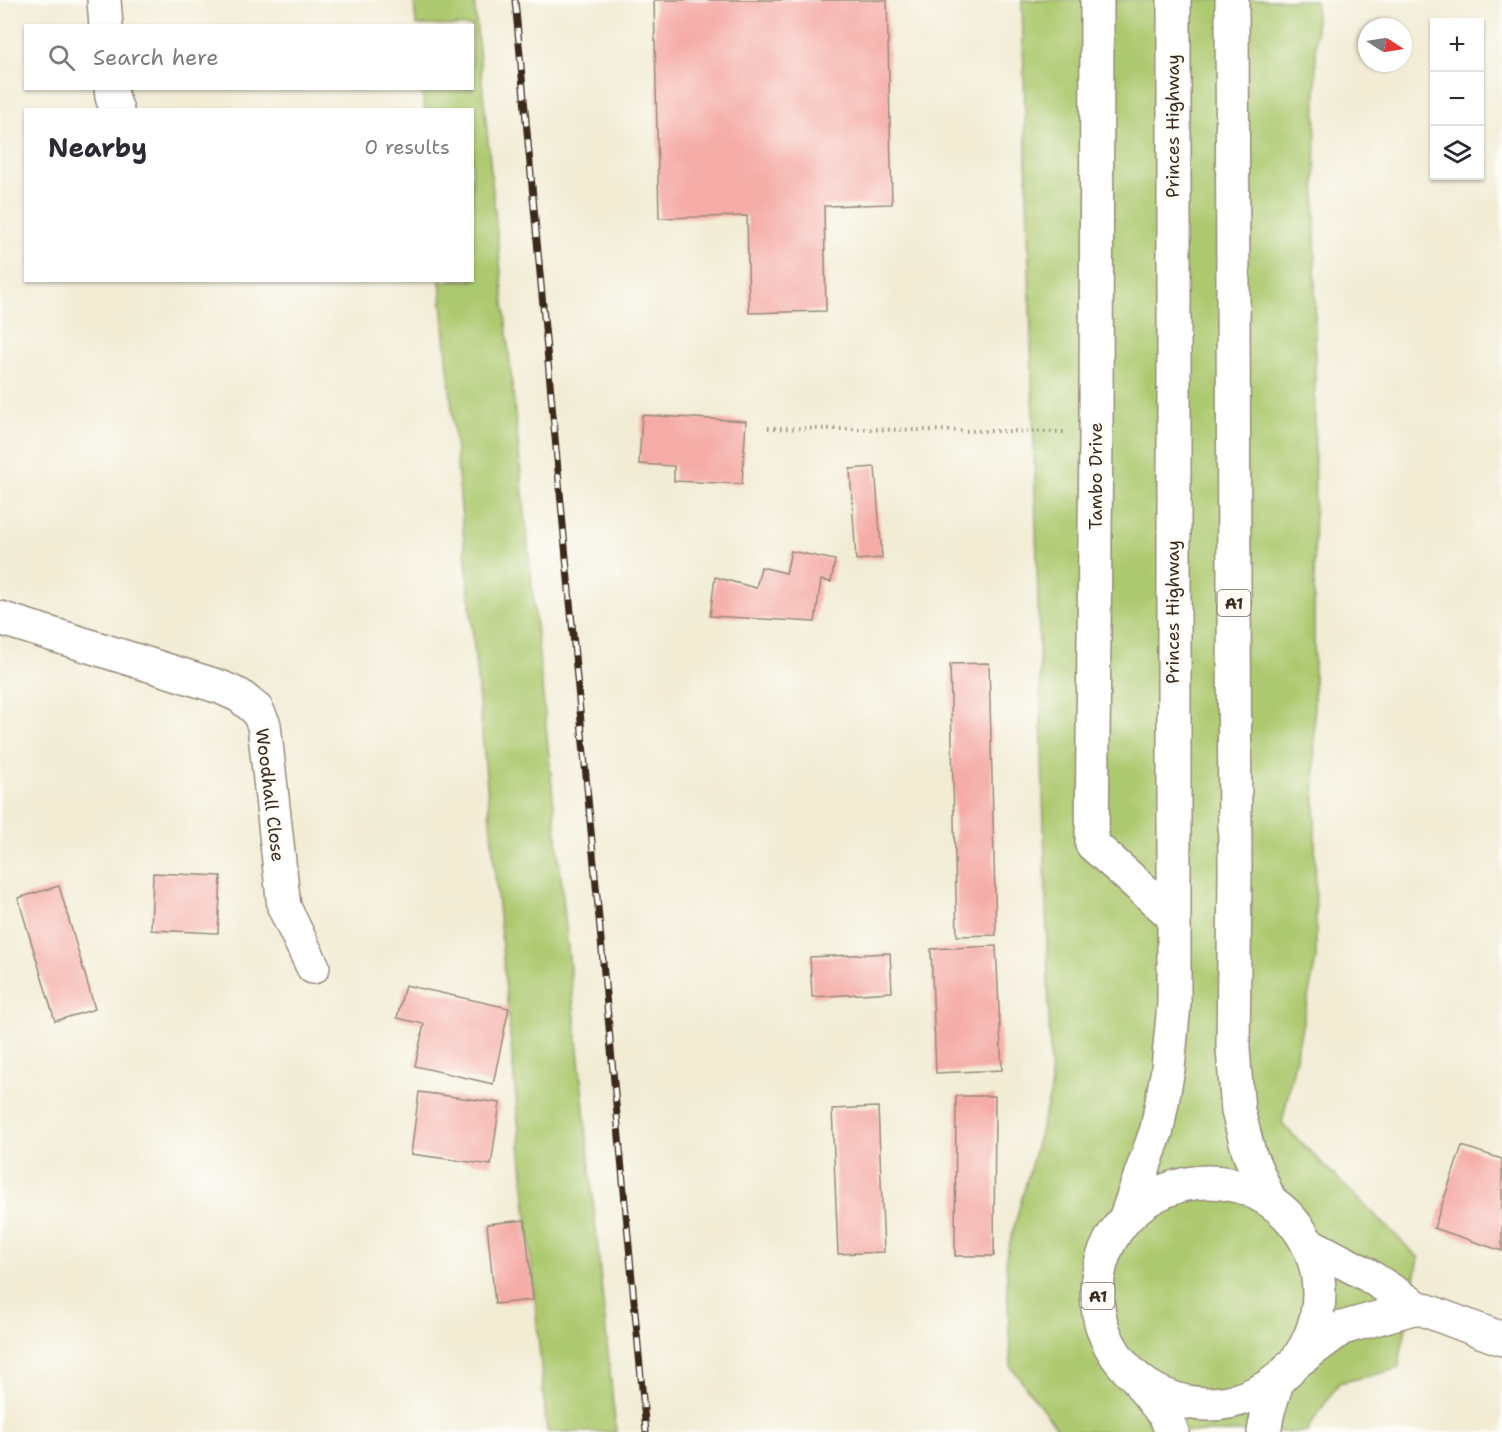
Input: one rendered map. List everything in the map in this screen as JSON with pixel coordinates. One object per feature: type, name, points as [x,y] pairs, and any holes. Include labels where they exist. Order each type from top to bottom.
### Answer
[{"type":"main road","points":[[104,0],[106,24]]},
{"type":"main road","name":"Tambo Drive","points":[[1097,0],[1092,844],[1173,916]]},
{"type":"main road","name":"Princes Highway","points":[[1126,1217],[1156,1130],[1168,1069],[1174,1003],[1173,0]]},
{"type":"main road","name":"A1","points":[[1232,0],[1235,873],[1233,1049],[1238,1111],[1249,1154],[1269,1199]]},
{"type":"main road","points":[[111,90],[116,108]]},
{"type":"main road","name":"Woodhall Close","points":[[0,618],[220,687],[240,696],[257,710],[264,725],[284,906],[313,967]]},
{"type":"main road","name":"A1","points":[[1172,1432],[1166,1417],[1110,1345],[1099,1313],[1098,1278],[1107,1246],[1126,1217],[1146,1200],[1169,1188],[1194,1182],[1221,1182],[1245,1188],[1269,1199],[1292,1219],[1308,1244],[1318,1276],[1318,1308],[1309,1339],[1285,1373],[1268,1411],[1264,1432]]},
{"type":"main road","points":[[1308,1244],[1366,1274],[1417,1307],[1502,1339]]},
{"type":"main road","points":[[1285,1373],[1342,1328],[1417,1307]]},
{"type":"main road","name":"A1","points":[[1130,1372],[1148,1387],[1169,1397],[1203,1404],[1238,1401],[1259,1392],[1285,1373]]},
{"type":"path","points":[[768,428],[1096,433]]},
{"type":"green space","points":[[414,0],[474,0],[616,1432],[547,1432],[440,282],[474,282],[474,108],[424,108],[422,90],[474,90],[474,24],[416,24]]},
{"type":"green space","points":[[1022,0],[1316,0],[1314,676],[1316,959],[1282,1124],[1419,1258],[1398,1369],[1339,1383],[1310,1425],[1308,1432],[1060,1432],[1011,1367],[1006,1257],[1051,1091]]},
{"type":"building","points":[[654,0],[887,0],[892,204],[824,206],[826,311],[749,313],[747,216],[659,218]]},
{"type":"building","points":[[642,415],[746,421],[742,484],[674,481],[674,466],[639,464]]},
{"type":"building","points":[[875,467],[882,558],[856,560],[850,469]]},
{"type":"building","points":[[791,551],[835,560],[831,582],[821,580],[815,622],[710,616],[715,577],[756,588],[761,567],[786,573]]},
{"type":"building","points":[[989,663],[996,935],[957,936],[950,664]]},
{"type":"building","points":[[153,873],[221,876],[218,933],[151,930]]},
{"type":"building","points":[[59,886],[95,1009],[55,1021],[18,898]]},
{"type":"building","points":[[996,946],[1002,1070],[936,1073],[931,949]]},
{"type":"building","points":[[890,953],[892,992],[812,997],[810,957]]},
{"type":"building","points":[[405,985],[509,1008],[493,1084],[415,1066],[424,1024],[397,1018]]},
{"type":"building","points":[[419,1092],[500,1103],[491,1165],[411,1154]]},
{"type":"building","points":[[956,1096],[995,1096],[994,1256],[955,1256]]},
{"type":"building","points":[[878,1107],[884,1252],[838,1254],[832,1109]]},
{"type":"building","points":[[1462,1146],[1502,1159],[1502,1251],[1434,1228]]},
{"type":"building","points":[[525,1220],[533,1300],[495,1304],[487,1224]]},
{"type":"railway","points":[[515,0],[646,1432]]}]
